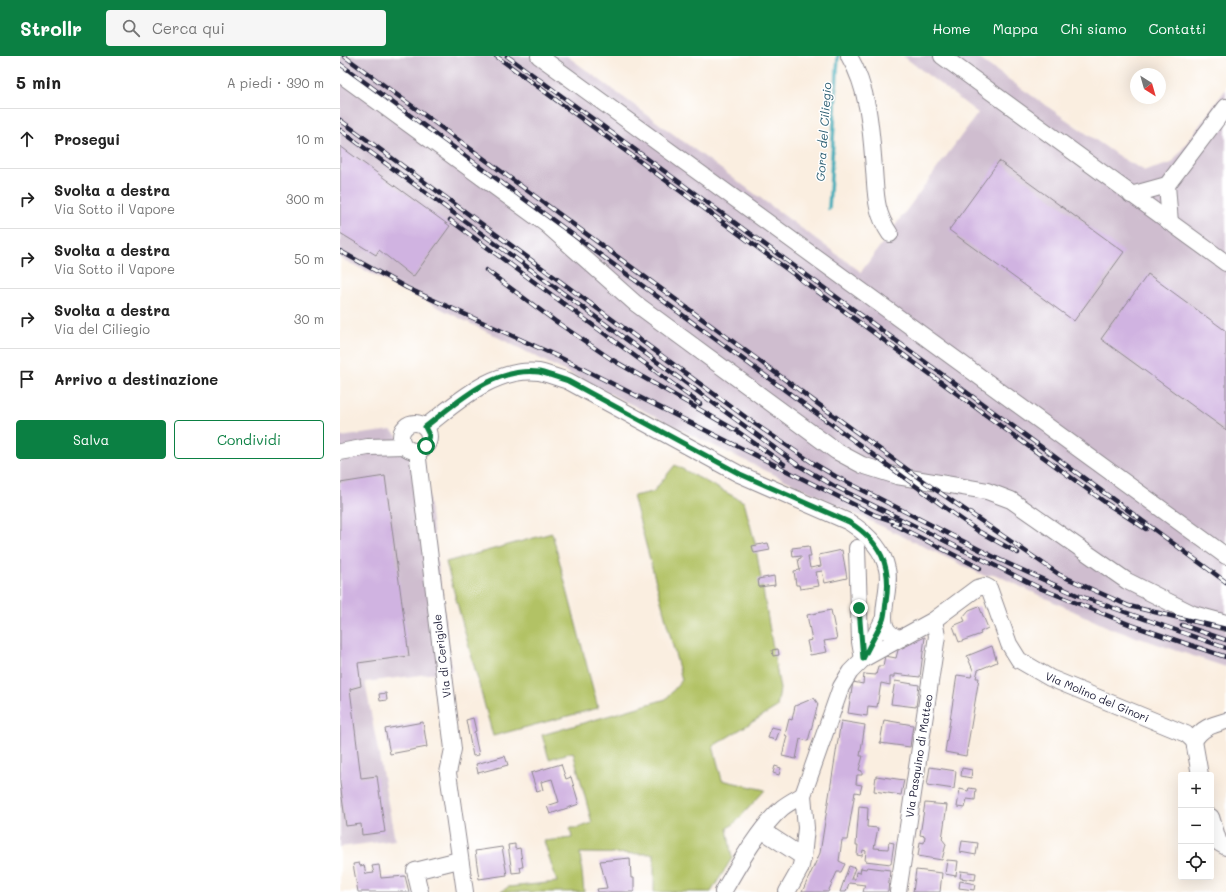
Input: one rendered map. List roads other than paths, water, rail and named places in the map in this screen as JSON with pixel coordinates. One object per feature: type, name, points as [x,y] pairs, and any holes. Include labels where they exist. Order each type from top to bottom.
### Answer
[{"type":"street","points":[[539,56],[1226,556]]},
{"type":"street","points":[[849,56],[858,71],[863,86],[871,132],[880,220],[890,234]]},
{"type":"street","points":[[942,56],[1226,263]]},
{"type":"street","points":[[340,74],[546,224],[635,303],[836,451],[862,465],[897,476],[987,491],[1011,500],[1127,581],[1193,614],[1226,623]]},
{"type":"street","points":[[1131,195],[1167,184],[1225,109]]},
{"type":"street","points":[[1167,184],[1170,223]]},
{"type":"street","points":[[425,427],[471,391],[512,373],[539,372],[568,381],[740,474],[849,522],[862,530],[882,554],[887,568],[889,582],[883,620],[884,629],[888,634],[901,638]]},
{"type":"street","points":[[340,452],[368,447],[407,444],[422,450],[429,441],[429,435],[425,427],[420,424],[409,424],[407,444]]},
{"type":"street","name":"Via di Cerigiole","points":[[407,444],[453,749],[448,773],[459,860],[465,892]]},
{"type":"street","points":[[857,548],[860,642],[863,659]]},
{"type":"street","name":"Via Molino del Ginori","points":[[934,620],[977,588],[985,586],[989,588],[1009,644],[1019,660],[1050,678],[1186,734],[1194,741]]},
{"type":"street","points":[[863,659],[883,620]]},
{"type":"street","points":[[787,892],[800,869],[803,857],[806,828],[803,795],[841,687],[850,672],[863,659],[934,620]]},
{"type":"street","name":"Via Pasquino di Matteo","points":[[898,892],[937,636],[934,620]]},
{"type":"street","points":[[1199,772],[1194,741],[1199,731],[1213,724],[1226,721]]},
{"type":"street","points":[[722,892],[740,863],[782,808],[803,795]]},
{"type":"street","points":[[1214,826],[1219,842],[1226,846]]},
{"type":"street","points":[[763,831],[803,857]]},
{"type":"street","points":[[420,892],[415,871],[459,860]]},
{"type":"waterway","name":"Gora del Ciliegio","points":[[829,209],[838,56]]},
{"type":"railway","points":[[344,56],[923,481],[1060,575],[1129,606],[1226,629]]},
{"type":"railway","points":[[496,56],[1106,503],[1146,529]]},
{"type":"railway","points":[[507,56],[1226,582]]},
{"type":"railway","points":[[340,64],[954,514],[978,531],[1018,553]]},
{"type":"railway","points":[[340,120],[755,424],[813,463],[835,476],[1000,560],[1077,595],[1226,648]]},
{"type":"railway","points":[[340,130],[798,465],[834,486],[1042,589],[1131,625],[1226,657]]},
{"type":"railway","points":[[450,220],[700,404]]},
{"type":"railway","points":[[340,251],[407,288],[559,357],[875,515],[899,523]]},
{"type":"railway","points":[[486,270],[555,321],[611,359],[737,431],[784,464]]},
{"type":"railway","points":[[893,524],[980,568]]},
{"type":"railway","points":[[1182,625],[1226,640]]}]
